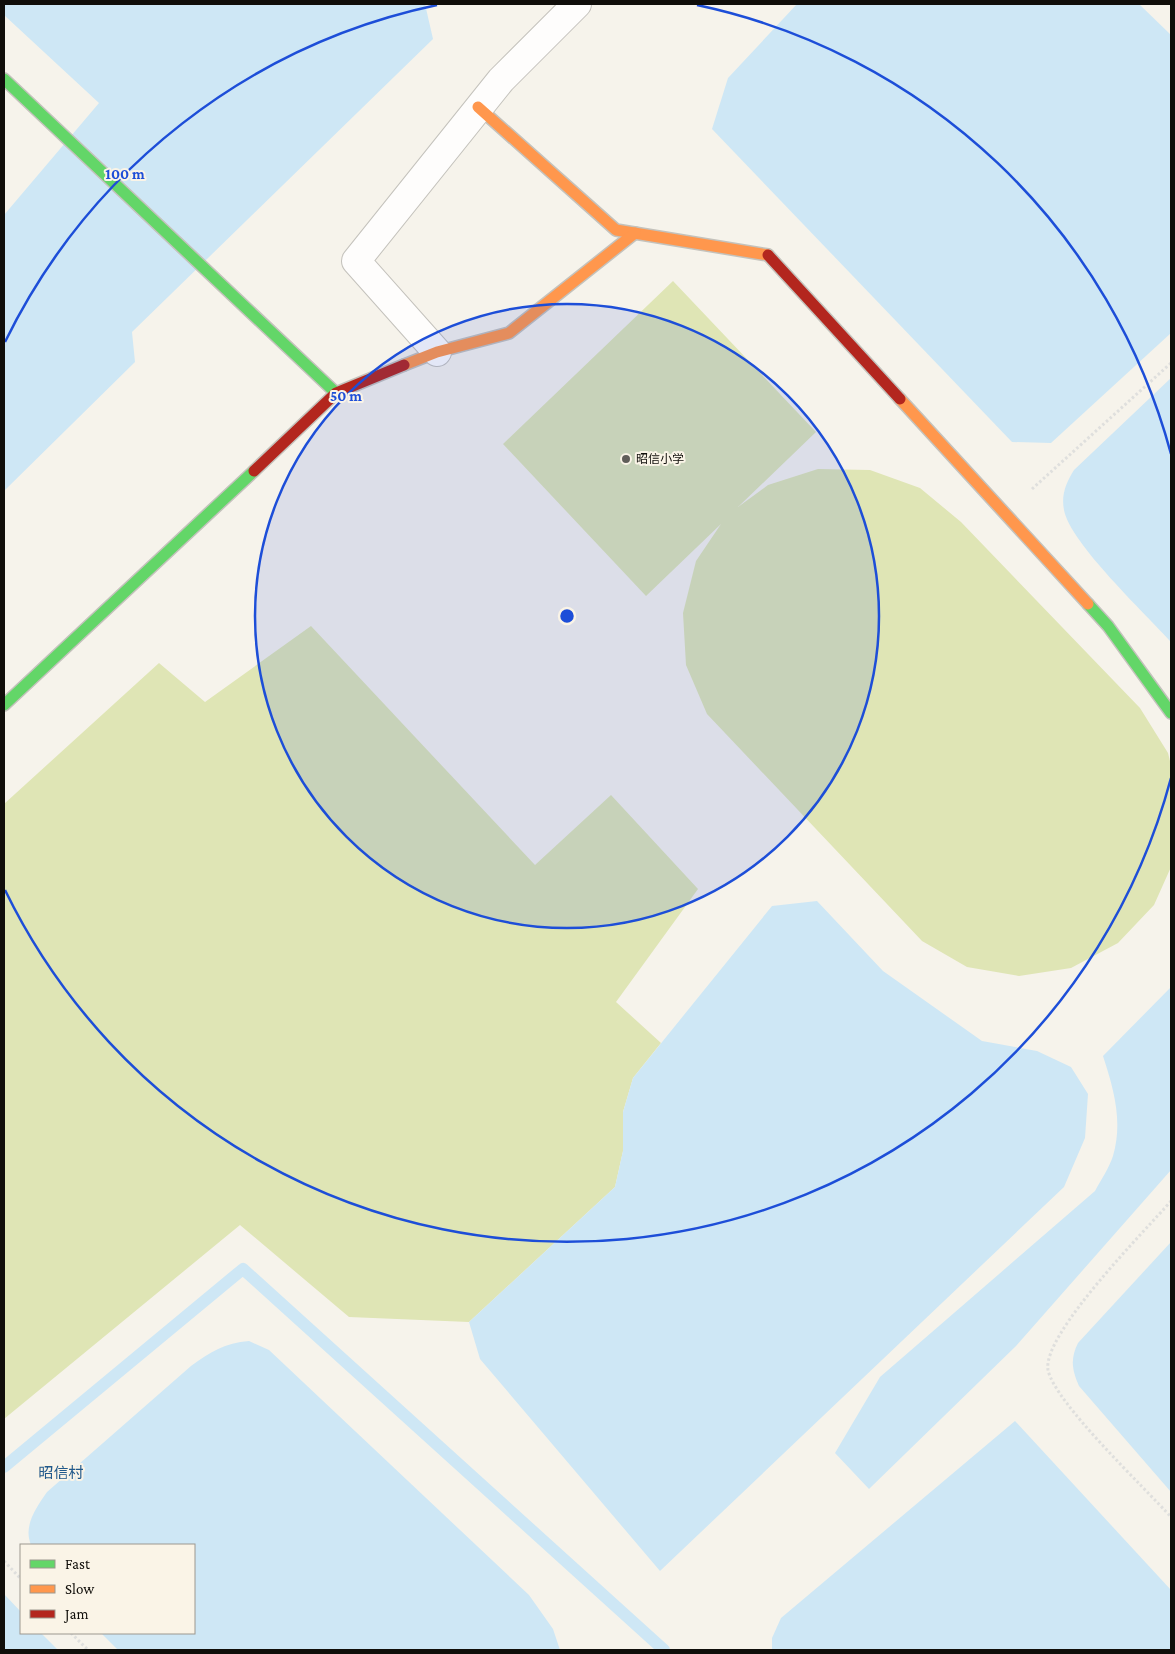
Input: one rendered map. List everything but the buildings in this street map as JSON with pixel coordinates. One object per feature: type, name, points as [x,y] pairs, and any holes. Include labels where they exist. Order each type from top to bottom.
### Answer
[{"type":"street","points":[[437,352],[356,261],[501,80],[577,4]]},
{"type":"street","points":[[4,79],[336,393]]},
{"type":"street","points":[[478,107],[616,230],[766,253],[1108,626],[1171,713]]},
{"type":"street","points":[[4,705],[336,393],[437,352],[509,334],[635,233]]},
{"type":"path","points":[[1006,513],[1171,363]]},
{"type":"path","points":[[1171,1201],[1071,1315],[1055,1341],[1048,1368],[1059,1395],[1171,1517]]},
{"type":"path","points":[[4,1561],[20,1578]]},
{"type":"path","points":[[72,1634],[88,1650]]},
{"type":"green space","points":[[673,281],[816,432],[738,507],[768,485],[818,469],[870,470],[920,488],[961,522],[1140,708],[1168,753],[1171,765],[1171,867],[1154,905],[1118,943],[1071,968],[1019,976],[967,967],[922,941],[707,714],[686,665],[683,613],[696,561],[721,524],[646,596],[503,444]]},
{"type":"green space","points":[[311,626],[535,865],[611,795],[698,889],[616,1002],[661,1043],[633,1078],[623,1112],[623,1151],[615,1187],[469,1322],[349,1317],[240,1225],[4,1419],[4,804],[159,663],[205,702]]},
{"type":"water","points":[[4,4],[425,4],[433,39],[132,332],[135,362],[4,491],[4,215],[99,103],[4,15]]},
{"type":"water","points":[[797,4],[1139,4],[1171,35],[1171,333],[1051,443],[1012,442],[712,129],[728,78]]},
{"type":"water","points":[[1171,378],[1171,642],[1110,578],[1080,541],[1069,524],[1064,510],[1063,499],[1067,484],[1074,470]]},
{"type":"water","points":[[817,901],[883,971],[982,1041],[1037,1051],[1071,1067],[1088,1094],[1085,1138],[1064,1187],[660,1571],[480,1359],[469,1322],[615,1187],[623,1151],[623,1112],[633,1078],[772,906]]},
{"type":"water","points":[[1171,987],[1171,1170],[1016,1346],[869,1489],[835,1453],[880,1377],[1095,1191],[1113,1156],[1117,1130],[1114,1093],[1103,1056]]},
{"type":"water","points":[[1171,1242],[1171,1492],[1079,1386],[1073,1365],[1078,1343]]},
{"type":"water","points":[[249,1341],[269,1350],[529,1595],[553,1629],[560,1650],[118,1650],[102,1634],[195,1634],[195,1544],[31,1544],[29,1531],[32,1517],[47,1492],[191,1366],[218,1349]]},
{"type":"water","points":[[1015,1421],[1171,1590],[1171,1650],[772,1650],[772,1638],[781,1618]]},
{"type":"water","points":[[4,1594],[20,1611],[20,1634],[42,1634],[58,1650],[4,1650]]},
{"type":"waterway","points":[[4,1467],[243,1269],[664,1650]]},
{"type":"traffic: fast","points":[[4,79],[336,393]]},
{"type":"traffic: fast","points":[[4,705],[254,471]]},
{"type":"traffic: fast","points":[[1088,604],[1108,626],[1171,713]]},
{"type":"traffic: slow","points":[[478,107],[616,230],[768,255]]},
{"type":"traffic: slow","points":[[404,365],[437,352],[509,333],[635,233]]},
{"type":"traffic: slow","points":[[900,399],[1088,604]]},
{"type":"traffic: jam","points":[[768,255],[900,399]]},
{"type":"traffic: jam","points":[[254,471],[336,393],[404,365]]},
{"type":"place","name":"昭信小学","points":[[626,459]]},
{"type":"district","name":"昭信村","points":[[61,1473]]}]
